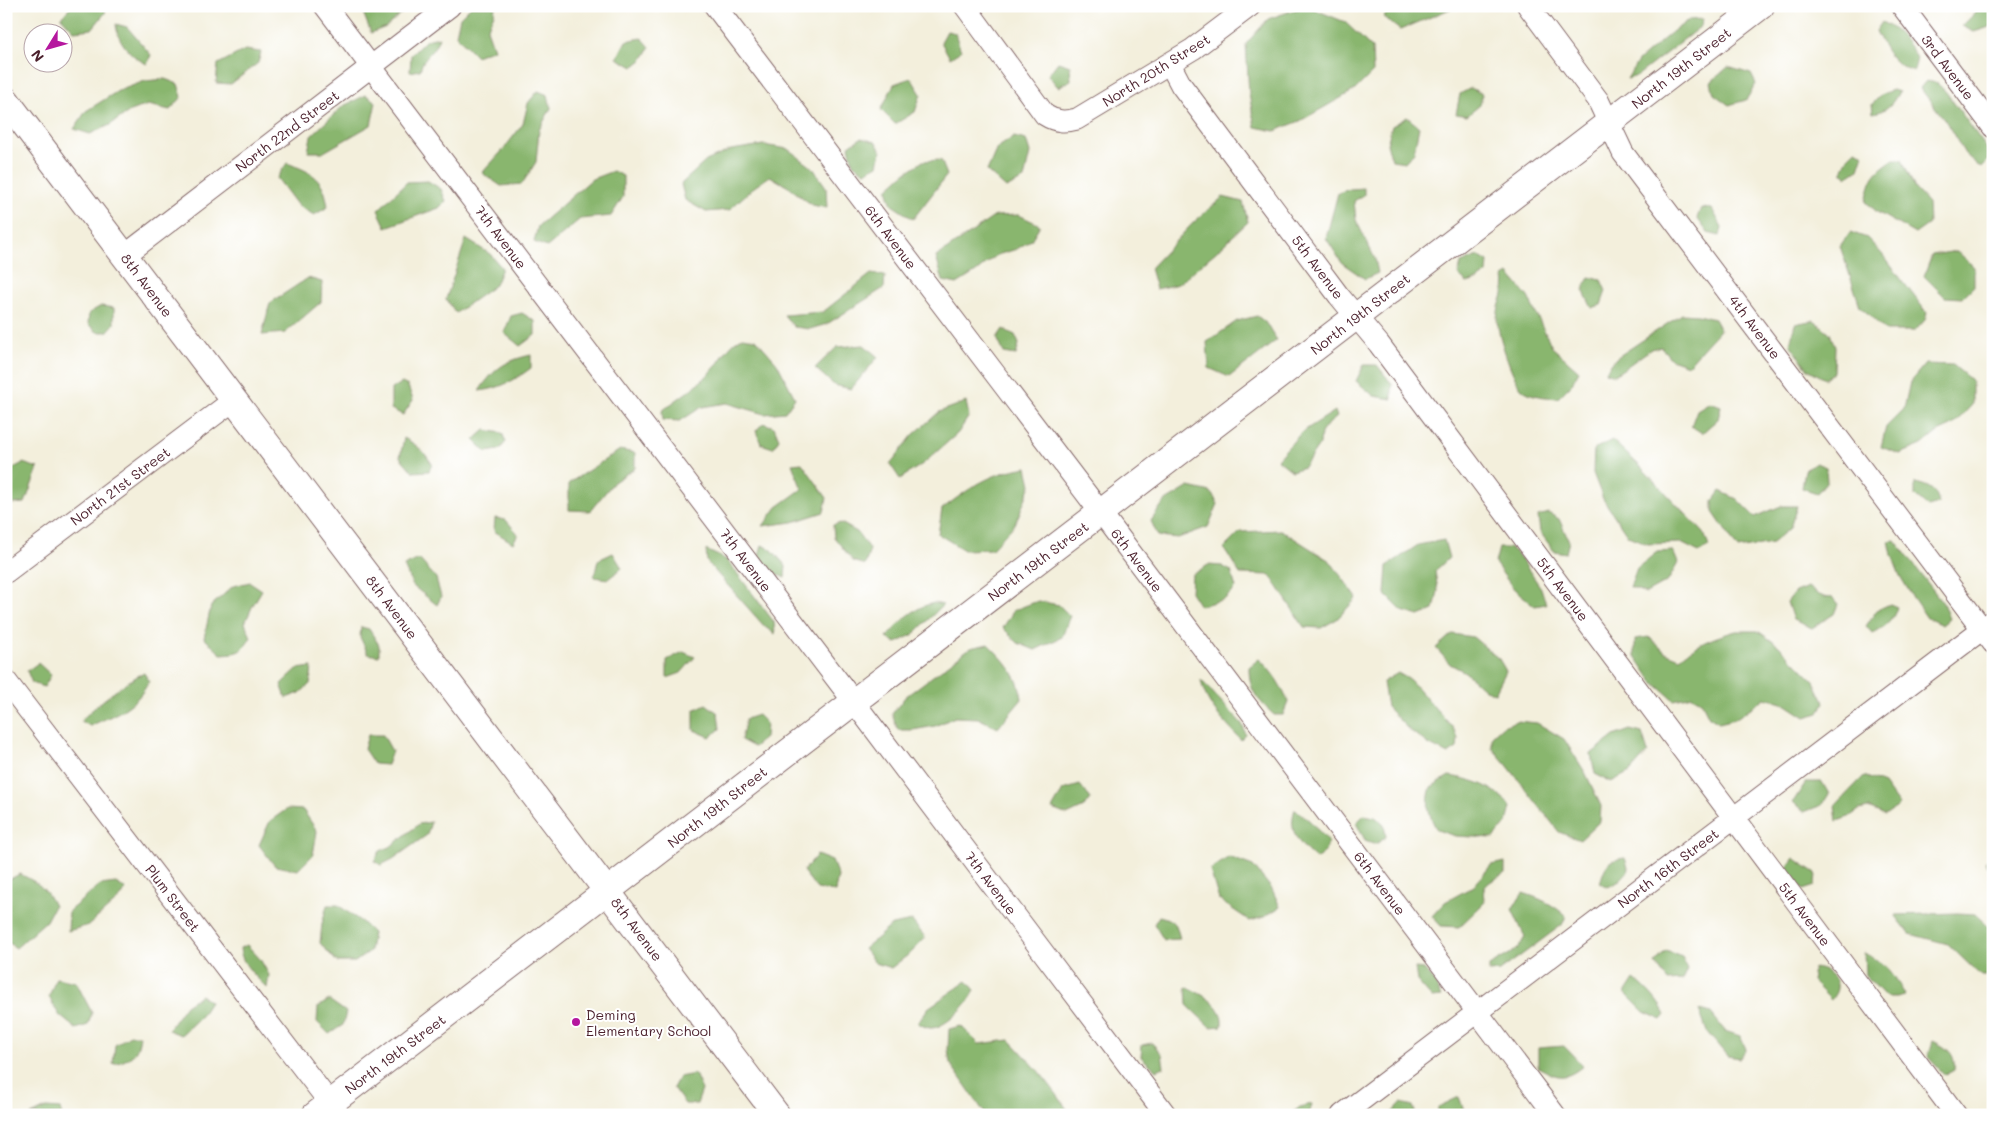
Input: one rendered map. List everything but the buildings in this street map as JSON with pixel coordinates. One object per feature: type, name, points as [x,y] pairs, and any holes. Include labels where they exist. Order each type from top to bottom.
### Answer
[{"type":"street","name":"7th Avenue","points":[[325,6],[1166,1115]]},
{"type":"street","name":"North 22nd Street","points":[[124,256],[450,6]]},
{"type":"street","name":"6th Avenue","points":[[716,6],[1555,1115]]},
{"type":"street","name":"North 20th Street","points":[[965,6],[1045,115],[1058,121],[1066,122],[1078,119],[1170,64],[1250,6]]},
{"type":"street","name":"4th Avenue","points":[[1528,6],[1598,100],[1623,153],[1989,631]]},
{"type":"street","name":"North 19th Street","points":[[328,1111],[608,891],[1761,6]]},
{"type":"street","name":"3rd Avenue","points":[[1902,6],[1993,127]]},
{"type":"street","name":"5th Avenue","points":[[1170,64],[1181,85],[1356,317],[1379,344],[1956,1115]]},
{"type":"street","name":"8th Avenue","points":[[6,100],[777,1115]]},
{"type":"street","name":"North 21st Street","points":[[6,572],[234,400]]},
{"type":"street","name":"North 16th Street","points":[[1342,1115],[1734,818],[1989,631]]},
{"type":"street","name":"Plum Street","points":[[6,681],[328,1111]]},
{"type":"green space","points":[[72,6],[106,6],[105,13],[92,29],[74,31],[72,22],[66,22],[61,17]]},
{"type":"green space","points":[[373,6],[410,6],[386,27],[371,33],[364,15]]},
{"type":"green space","points":[[471,6],[495,6],[494,14],[487,29],[494,49],[476,56],[456,35],[460,17]]},
{"type":"green space","points":[[1306,6],[1345,22],[1372,48],[1373,72],[1355,90],[1300,121],[1275,131],[1255,127],[1249,94],[1246,44],[1268,19]]},
{"type":"green space","points":[[1396,6],[1457,6],[1400,30],[1383,17]]},
{"type":"green space","points":[[1987,6],[1993,6],[1993,26],[1974,32],[1962,26],[1975,13]]},
{"type":"green space","points":[[1703,19],[1701,26],[1637,76],[1627,79],[1638,61],[1672,32],[1689,20]]},
{"type":"green space","points":[[1882,22],[1898,33],[1914,52],[1917,58],[1914,71],[1900,65],[1886,51],[1876,31]]},
{"type":"green space","points":[[116,24],[127,27],[151,55],[147,64],[130,53],[126,48],[119,36]]},
{"type":"green space","points":[[947,31],[955,33],[961,51],[950,58],[941,42]]},
{"type":"green space","points":[[439,37],[420,70],[410,72],[411,55],[426,40]]},
{"type":"green space","points":[[642,38],[650,47],[643,59],[633,67],[617,58],[626,41]]},
{"type":"green space","points":[[245,50],[261,52],[258,63],[231,84],[216,83],[218,64]]},
{"type":"green space","points":[[1058,62],[1070,66],[1071,80],[1058,87],[1048,75]]},
{"type":"green space","points":[[1728,67],[1751,74],[1756,84],[1746,100],[1729,105],[1714,94],[1711,82]]},
{"type":"green space","points":[[911,78],[921,94],[915,112],[895,124],[881,110],[894,84]]},
{"type":"green space","points":[[165,79],[178,84],[182,97],[170,110],[148,105],[130,111],[110,125],[90,134],[74,129],[86,111],[118,91],[145,81]]},
{"type":"green space","points":[[1926,81],[1937,83],[1946,92],[1988,150],[1989,160],[1981,168],[1965,154],[1945,120],[1920,88]]},
{"type":"green space","points":[[1471,88],[1482,94],[1480,105],[1467,116],[1456,114],[1460,94]]},
{"type":"green space","points":[[1893,90],[1899,92],[1886,109],[1873,113],[1872,104],[1882,94]]},
{"type":"green space","points":[[538,91],[548,95],[551,108],[539,130],[536,162],[522,184],[501,186],[482,173],[523,124],[528,103]]},
{"type":"green space","points":[[366,95],[376,102],[371,125],[324,152],[308,152],[311,136],[343,106]]},
{"type":"green space","points":[[1407,117],[1419,127],[1414,152],[1405,162],[1392,160],[1387,144],[1392,126]]},
{"type":"green space","points":[[1014,137],[1026,140],[1030,153],[1024,179],[1006,188],[987,171],[997,148]]},
{"type":"green space","points":[[861,138],[876,142],[881,151],[878,165],[865,172],[853,164],[849,146]]},
{"type":"green space","points":[[763,145],[788,149],[813,168],[826,187],[827,208],[812,205],[770,176],[753,188],[729,210],[706,212],[685,200],[681,184],[706,161],[731,150]]},
{"type":"green space","points":[[1855,150],[1864,154],[1859,169],[1848,176],[1842,172],[1848,157]]},
{"type":"green space","points":[[1894,159],[1902,159],[1915,189],[1928,203],[1929,224],[1915,234],[1877,212],[1866,202],[1877,172]]},
{"type":"green space","points":[[941,160],[947,175],[913,219],[892,205],[887,189],[905,173],[923,161]]},
{"type":"green space","points":[[287,163],[304,170],[316,178],[324,189],[328,207],[314,215],[298,206],[277,178]]},
{"type":"green space","points":[[613,171],[623,176],[623,197],[611,216],[580,219],[547,247],[534,242],[538,226],[592,179]]},
{"type":"green space","points":[[428,181],[441,189],[446,201],[439,208],[386,227],[378,210],[407,182]]},
{"type":"green space","points":[[1364,188],[1364,195],[1354,201],[1356,220],[1375,259],[1378,273],[1365,279],[1342,263],[1326,238],[1338,193],[1350,189]]},
{"type":"green space","points":[[1223,197],[1243,202],[1248,222],[1178,284],[1156,289],[1150,268],[1193,223]]},
{"type":"green space","points":[[1701,208],[1712,209],[1722,227],[1720,236],[1708,233],[1697,218]]},
{"type":"green space","points":[[1019,215],[1040,225],[1031,240],[1017,249],[997,255],[957,284],[943,281],[936,257],[995,216]]},
{"type":"green space","points":[[1850,232],[1867,238],[1882,254],[1927,313],[1925,320],[1915,331],[1886,331],[1860,306],[1840,246]]},
{"type":"green space","points":[[466,239],[490,254],[502,268],[495,285],[456,313],[446,299]]},
{"type":"green space","points":[[1957,251],[1974,267],[1974,286],[1962,298],[1945,297],[1924,276],[1932,255]]},
{"type":"green space","points":[[1478,256],[1488,262],[1487,273],[1477,280],[1467,283],[1458,275],[1461,263]]},
{"type":"green space","points":[[871,274],[885,276],[884,288],[827,324],[810,329],[794,327],[784,315],[823,312]]},
{"type":"green space","points":[[1509,274],[1528,297],[1552,347],[1579,371],[1571,385],[1558,398],[1538,396],[1525,391],[1517,382],[1509,365],[1499,334],[1497,318],[1504,288],[1504,277]]},
{"type":"green space","points":[[1589,277],[1601,280],[1606,291],[1601,305],[1592,308],[1583,290]]},
{"type":"green space","points":[[308,278],[322,282],[321,302],[285,333],[262,335],[270,303]]},
{"type":"green space","points":[[101,306],[114,308],[114,324],[107,332],[97,332],[88,324],[89,313]]},
{"type":"green space","points":[[522,313],[535,321],[535,335],[520,346],[504,333],[511,316]]},
{"type":"green space","points":[[1682,314],[1714,319],[1720,330],[1688,365],[1671,359],[1661,347],[1651,349],[1615,375],[1605,372],[1616,358]]},
{"type":"green space","points":[[1257,316],[1265,322],[1277,340],[1229,377],[1209,368],[1207,342],[1237,321]]},
{"type":"green space","points":[[1814,320],[1830,333],[1835,347],[1834,372],[1825,379],[1808,369],[1790,344],[1795,324]]},
{"type":"green space","points":[[1003,329],[1015,335],[1019,344],[1016,355],[1004,353],[997,338]]},
{"type":"green space","points":[[742,337],[756,339],[777,363],[795,398],[785,412],[765,414],[727,403],[702,407],[680,421],[663,420],[662,411],[711,372],[732,344]]},
{"type":"green space","points":[[864,345],[878,357],[851,389],[834,385],[815,368],[837,347]]},
{"type":"green space","points":[[531,355],[531,368],[500,386],[479,391],[500,367]]},
{"type":"green space","points":[[1925,364],[1953,365],[1972,381],[1972,405],[1953,425],[1938,432],[1922,445],[1900,454],[1881,447],[1886,427],[1904,409],[1910,382]]},
{"type":"green space","points":[[1364,365],[1377,365],[1392,384],[1392,399],[1374,396],[1356,381]]},
{"type":"green space","points":[[402,383],[408,386],[413,400],[403,415],[391,409],[391,389]]},
{"type":"green space","points":[[966,402],[969,416],[958,433],[924,463],[900,479],[890,464],[913,435],[939,412]]},
{"type":"green space","points":[[1710,402],[1721,406],[1718,419],[1702,433],[1691,426],[1697,410]]},
{"type":"green space","points":[[1335,411],[1337,417],[1321,433],[1320,444],[1304,467],[1292,471],[1277,459],[1302,432]]},
{"type":"green space","points":[[763,423],[774,427],[779,439],[773,448],[761,444],[756,431]]},
{"type":"green space","points":[[485,430],[502,433],[506,442],[499,450],[486,452],[474,440]]},
{"type":"green space","points":[[404,438],[426,455],[432,464],[429,471],[413,472],[400,457]]},
{"type":"green space","points":[[1612,440],[1639,465],[1704,533],[1709,547],[1699,552],[1681,543],[1648,544],[1628,536],[1603,499],[1593,473],[1594,449]]},
{"type":"green space","points":[[620,450],[635,453],[635,468],[614,482],[590,511],[569,510],[569,483]]},
{"type":"green space","points":[[23,463],[38,468],[25,503],[9,504],[6,501],[6,472]]},
{"type":"green space","points":[[802,463],[827,498],[824,512],[793,522],[763,526],[777,507],[802,489],[792,464]]},
{"type":"green space","points":[[1816,463],[1826,467],[1827,482],[1817,493],[1802,488],[1805,470]]},
{"type":"green space","points":[[1027,467],[1031,485],[1015,524],[992,549],[964,550],[938,534],[942,509],[962,494],[991,477]]},
{"type":"green space","points":[[1915,483],[1931,489],[1936,495],[1939,504],[1928,507],[1915,496]]},
{"type":"green space","points":[[1189,487],[1211,492],[1218,504],[1208,527],[1178,538],[1158,536],[1151,521],[1164,502]]},
{"type":"green space","points":[[1720,491],[1737,499],[1755,517],[1781,506],[1797,506],[1790,528],[1772,543],[1738,549],[1713,512],[1713,501]]},
{"type":"green space","points":[[1548,513],[1559,519],[1569,541],[1566,553],[1554,551],[1540,532],[1538,516]]},
{"type":"green space","points":[[495,518],[506,520],[518,534],[513,543],[494,531]]},
{"type":"green space","points":[[841,523],[857,532],[870,550],[865,565],[853,561],[834,537],[833,525]]},
{"type":"green space","points":[[1281,530],[1330,561],[1357,598],[1337,619],[1321,628],[1304,627],[1270,575],[1240,574],[1224,548],[1240,532]]},
{"type":"green space","points":[[1444,540],[1449,558],[1435,571],[1438,591],[1434,610],[1419,616],[1402,611],[1385,594],[1387,566],[1418,545]]},
{"type":"green space","points":[[1895,540],[1943,603],[1949,619],[1942,625],[1927,618],[1900,576],[1889,541]]},
{"type":"green space","points":[[762,545],[772,550],[786,566],[785,578],[770,571],[759,555]]},
{"type":"green space","points":[[1499,548],[1509,548],[1517,553],[1541,588],[1546,604],[1535,606],[1513,588],[1495,563]]},
{"type":"green space","points":[[706,550],[727,560],[774,622],[775,634],[765,627],[707,562]]},
{"type":"green space","points":[[1673,551],[1678,563],[1668,581],[1646,593],[1630,587],[1637,568],[1657,552]]},
{"type":"green space","points":[[613,553],[622,568],[608,579],[594,577],[598,560]]},
{"type":"green space","points":[[419,559],[436,578],[441,597],[437,605],[413,586],[404,566]]},
{"type":"green space","points":[[1208,565],[1222,566],[1231,571],[1236,588],[1225,599],[1200,606],[1191,592],[1192,575]]},
{"type":"green space","points":[[250,582],[262,590],[245,623],[251,637],[239,651],[221,654],[204,638],[211,606],[233,586]]},
{"type":"green space","points":[[1808,587],[1820,595],[1833,598],[1838,604],[1834,614],[1812,628],[1793,620],[1787,602],[1795,592]]},
{"type":"green space","points":[[1038,601],[1059,605],[1070,616],[1062,637],[1035,650],[1018,643],[1003,628],[1014,610]]},
{"type":"green space","points":[[934,603],[943,605],[914,634],[896,643],[887,638],[908,616],[920,608]]},
{"type":"green space","points":[[1890,604],[1897,607],[1891,620],[1885,626],[1872,633],[1866,626],[1877,610]]},
{"type":"green space","points":[[361,627],[369,629],[379,645],[379,656],[368,654],[360,637]]},
{"type":"green space","points":[[1736,631],[1758,631],[1779,646],[1814,681],[1824,702],[1819,713],[1805,717],[1782,702],[1765,698],[1735,719],[1719,723],[1709,717],[1701,701],[1692,696],[1674,700],[1653,682],[1635,656],[1635,639],[1649,637],[1665,652],[1680,658],[1706,641]]},
{"type":"green space","points":[[1452,634],[1473,637],[1499,659],[1506,671],[1495,693],[1485,690],[1465,672],[1450,664],[1436,648]]},
{"type":"green space","points":[[988,644],[1014,676],[1022,699],[998,728],[978,718],[955,717],[935,726],[913,730],[898,730],[892,714],[905,697],[970,648]]},
{"type":"green space","points":[[683,652],[695,657],[681,673],[667,678],[667,660]]},
{"type":"green space","points":[[1259,659],[1276,679],[1288,702],[1283,715],[1274,715],[1252,689],[1249,667]]},
{"type":"green space","points":[[38,663],[51,675],[44,687],[32,683],[27,671]]},
{"type":"green space","points":[[312,667],[310,684],[300,693],[286,698],[281,684],[297,669]]},
{"type":"green space","points":[[144,673],[149,681],[138,698],[131,704],[116,714],[90,726],[81,721],[111,694]]},
{"type":"green space","points":[[1398,673],[1410,680],[1453,728],[1458,738],[1457,748],[1448,754],[1428,744],[1408,729],[1387,707],[1383,682]]},
{"type":"green space","points":[[1201,680],[1242,724],[1246,735],[1241,740],[1211,705]]},
{"type":"green space","points":[[706,704],[718,713],[720,729],[710,737],[694,730],[694,710]]},
{"type":"green space","points":[[758,715],[766,723],[765,738],[754,747],[741,740],[746,719]]},
{"type":"green space","points":[[1517,721],[1537,723],[1564,739],[1585,772],[1601,806],[1600,821],[1580,840],[1559,832],[1492,748],[1492,736],[1503,726]]},
{"type":"green space","points":[[1630,730],[1642,733],[1648,752],[1630,772],[1611,782],[1595,774],[1591,754],[1614,736]]},
{"type":"green space","points":[[368,735],[383,735],[392,751],[387,765],[374,764],[364,749]]},
{"type":"green space","points":[[1449,776],[1476,782],[1491,789],[1511,807],[1507,823],[1493,838],[1455,836],[1437,830],[1429,809],[1429,793],[1431,787]]},
{"type":"green space","points":[[1864,776],[1884,784],[1899,805],[1885,815],[1868,808],[1859,810],[1849,817],[1837,821],[1835,806]]},
{"type":"green space","points":[[1806,782],[1822,782],[1829,794],[1822,805],[1804,812],[1793,802]]},
{"type":"green space","points":[[1080,785],[1091,799],[1084,807],[1067,815],[1052,809],[1063,790]]},
{"type":"green space","points":[[287,809],[303,810],[317,831],[313,855],[298,870],[275,866],[259,845],[270,821]]},
{"type":"green space","points":[[1295,809],[1310,821],[1328,841],[1325,852],[1316,859],[1296,837],[1293,825]]},
{"type":"green space","points":[[1364,815],[1375,817],[1384,824],[1386,837],[1376,844],[1365,840],[1356,823]]},
{"type":"green space","points":[[431,822],[427,835],[393,859],[381,865],[374,861],[380,851],[390,847],[419,824]]},
{"type":"green space","points":[[1993,852],[1993,876],[1985,862]]},
{"type":"green space","points":[[817,855],[832,861],[838,876],[835,892],[817,889],[803,871]]},
{"type":"green space","points":[[1229,857],[1253,866],[1272,889],[1280,907],[1264,917],[1250,921],[1219,900],[1210,870]]},
{"type":"green space","points":[[1625,858],[1629,870],[1618,882],[1608,887],[1600,883],[1607,865],[1614,860]]},
{"type":"green space","points":[[1794,858],[1816,873],[1815,886],[1803,890],[1786,869]]},
{"type":"green space","points":[[1505,862],[1505,873],[1485,887],[1485,902],[1459,927],[1441,926],[1432,916],[1445,902],[1474,886],[1491,865]]},
{"type":"green space","points":[[20,874],[40,886],[54,906],[46,921],[16,948],[6,941],[6,881]]},
{"type":"green space","points":[[116,883],[125,889],[122,896],[89,925],[68,931],[69,911],[100,885]]},
{"type":"green space","points":[[1523,893],[1546,902],[1566,916],[1562,925],[1500,971],[1489,972],[1489,966],[1518,949],[1525,937],[1512,909]]},
{"type":"green space","points":[[327,905],[338,905],[363,923],[373,933],[370,951],[355,962],[337,962],[320,943]]},
{"type":"green space","points":[[1975,914],[1993,931],[1993,976],[1981,976],[1948,944],[1910,934],[1895,915]]},
{"type":"green space","points":[[1159,916],[1174,923],[1180,939],[1164,940],[1154,924]]},
{"type":"green space","points":[[912,921],[925,937],[912,952],[891,968],[875,963],[864,949],[892,925]]},
{"type":"green space","points":[[247,945],[260,959],[269,975],[267,988],[250,970],[243,959],[240,948]]},
{"type":"green space","points":[[1666,951],[1682,957],[1688,969],[1683,980],[1668,981],[1655,963]]},
{"type":"green space","points":[[1864,953],[1889,969],[1905,995],[1886,997],[1865,975]]},
{"type":"green space","points":[[1415,968],[1424,969],[1434,980],[1441,997],[1432,998],[1417,981]]},
{"type":"green space","points":[[1814,968],[1826,972],[1836,980],[1837,990],[1831,1000],[1812,981]]},
{"type":"green space","points":[[56,978],[76,982],[92,1013],[88,1025],[76,1029],[59,1015],[49,997]]},
{"type":"green space","points":[[1634,979],[1659,1004],[1666,1015],[1662,1020],[1644,1012],[1625,993]]},
{"type":"green space","points":[[967,981],[975,990],[968,1002],[950,1020],[936,1027],[929,1028],[918,1023],[928,1008]]},
{"type":"green space","points":[[1186,987],[1212,1002],[1220,1012],[1222,1026],[1210,1027],[1187,1005]]},
{"type":"green space","points":[[201,995],[210,1002],[201,1016],[181,1035],[168,1030],[186,1005]]},
{"type":"green space","points":[[329,1000],[346,1012],[343,1025],[329,1034],[317,1022],[318,1007]]},
{"type":"green space","points":[[1699,1010],[1711,1013],[1725,1031],[1740,1036],[1746,1049],[1740,1058],[1727,1056],[1707,1032]]},
{"type":"green space","points":[[961,1026],[979,1044],[1010,1040],[1055,1092],[1068,1111],[1067,1115],[986,1115],[950,1063],[948,1049],[949,1029]]},
{"type":"green space","points":[[130,1035],[140,1035],[135,1051],[129,1058],[113,1064],[115,1045]]},
{"type":"green space","points":[[1933,1041],[1950,1052],[1954,1059],[1954,1070],[1945,1075],[1928,1057]]},
{"type":"green space","points":[[1152,1043],[1162,1054],[1164,1067],[1156,1070],[1141,1057],[1142,1045]]},
{"type":"green space","points":[[1564,1046],[1583,1066],[1566,1076],[1551,1074],[1538,1067],[1538,1048]]},
{"type":"green space","points":[[695,1074],[702,1090],[697,1104],[685,1104],[673,1088],[679,1077]]},
{"type":"green space","points":[[1459,1097],[1464,1110],[1459,1115],[1438,1115],[1438,1107]]},
{"type":"green space","points":[[1401,1103],[1413,1106],[1416,1115],[1390,1115]]},
{"type":"green space","points":[[1312,1104],[1309,1115],[1289,1115],[1300,1107]]},
{"type":"green space","points":[[46,1108],[60,1109],[62,1115],[31,1115]]},
{"type":"place","name":"Deming Elementary School","points":[[576,1022]]}]
